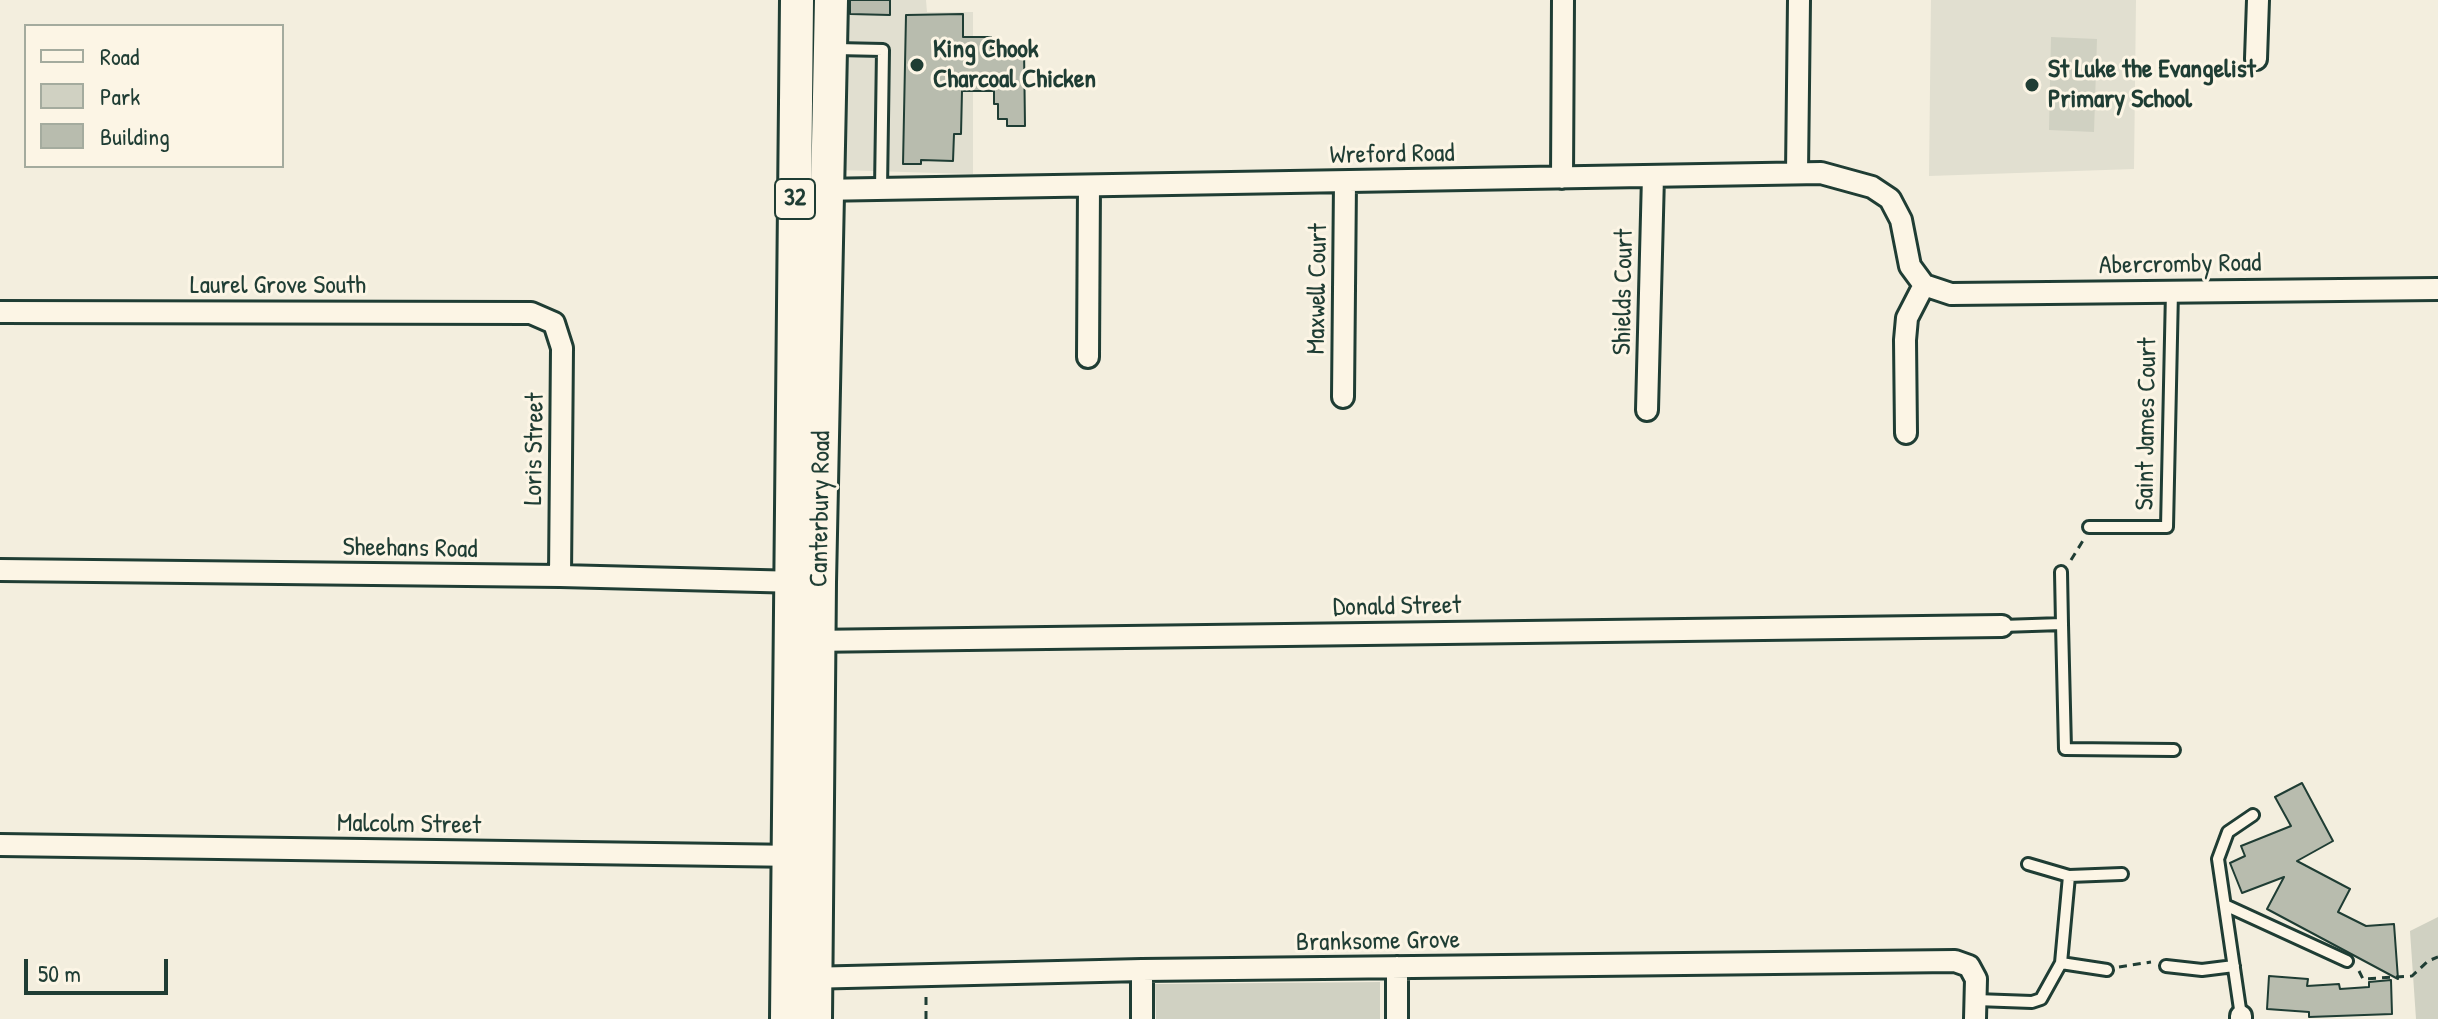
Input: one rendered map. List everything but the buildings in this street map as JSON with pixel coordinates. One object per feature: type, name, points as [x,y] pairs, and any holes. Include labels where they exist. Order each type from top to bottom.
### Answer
[{"type":"main road","name":"Canterbury Road","points":[[787,1019],[801,978],[811,189],[797,0]]},
{"type":"main road","name":"Canterbury Road","points":[[811,189],[830,49],[831,0]]},
{"type":"main road","name":"Canterbury Road","points":[[801,978],[815,1019]]},
{"type":"street","points":[[1562,178],[1563,0]]},
{"type":"street","points":[[1797,173],[1799,0]]},
{"type":"street","points":[[2256,59],[2258,0]]},
{"type":"street","name":"Wreford Road","points":[[811,189],[1821,173],[1872,187],[1890,199],[1901,220],[1910,266],[1924,285]]},
{"type":"street","name":"Shields Court","points":[[1647,410],[1653,176]]},
{"type":"street","name":"Maxwell Court","points":[[1343,397],[1345,182]]},
{"type":"street","points":[[1088,357],[1089,186]]},
{"type":"street","points":[[1906,433],[1907,318],[1924,285]]},
{"type":"street","name":"Abercromby Road","points":[[1924,285],[1951,294],[2438,289]]},
{"type":"street","name":"Laurel Grove South","points":[[0,312],[531,313],[554,323]]},
{"type":"street","name":"Loris Street","points":[[554,323],[562,348],[560,576]]},
{"type":"street","name":"Sheehans Road","points":[[0,570],[806,582]]},
{"type":"street","name":"Donald Street","points":[[806,641],[2002,626]]},
{"type":"street","name":"Malcolm Street","points":[[0,845],[803,856]]},
{"type":"street","name":"Branksome Grove","points":[[801,978],[1142,970],[1955,961],[1969,966],[1976,979],[1976,1010]]},
{"type":"street","points":[[1397,967],[1397,1019]]},
{"type":"street","points":[[1142,970],[1142,1019]]},
{"type":"lane","points":[[830,49],[883,50],[881,189]]},
{"type":"lane","name":"Saint James Court","points":[[2089,527],[2167,527],[2172,291]]},
{"type":"lane","points":[[2061,572],[2065,749],[2174,750]]},
{"type":"lane","points":[[2002,626],[2062,624]]},
{"type":"lane","points":[[2241,1017],[2218,859],[2228,832],[2253,815]]},
{"type":"lane","points":[[2028,864],[2069,876],[2122,874]]},
{"type":"lane","points":[[1976,1010],[2041,999],[2061,963],[2069,876]]},
{"type":"lane","points":[[2227,906],[2347,961]]},
{"type":"lane","points":[[2061,963],[2107,970]]},
{"type":"lane","points":[[2166,966],[2202,970],[2234,966]]},
{"type":"path","points":[[2061,572],[2079,551],[2089,527]]},
{"type":"path","points":[[2347,961],[2357,967],[2363,979],[2412,976],[2428,961],[2438,957]]},
{"type":"path","points":[[2107,970],[2152,962],[2166,966]]},
{"type":"path","points":[[926,975],[926,1019]]},
{"type":"shaded area","points":[[841,0],[926,0],[927,12],[973,12],[973,174],[837,170]]},
{"type":"shaded area","name":"St Luke the Evangelist Primary School","points":[[1931,0],[2136,0],[2134,169],[1929,176]]},
{"type":"green space","points":[[2051,37],[2097,39],[2094,132],[2049,130]]},
{"type":"green space","points":[[2438,917],[2438,1019],[2416,1019],[2410,931]]},
{"type":"green space","points":[[1380,982],[1380,1019],[1156,1019],[1155,984]]},
{"type":"place","name":"King Chook Charcoal Chicken","points":[[917,65]]},
{"type":"place","name":"St Luke the Evangelist Primary School","points":[[2032,85]]}]
